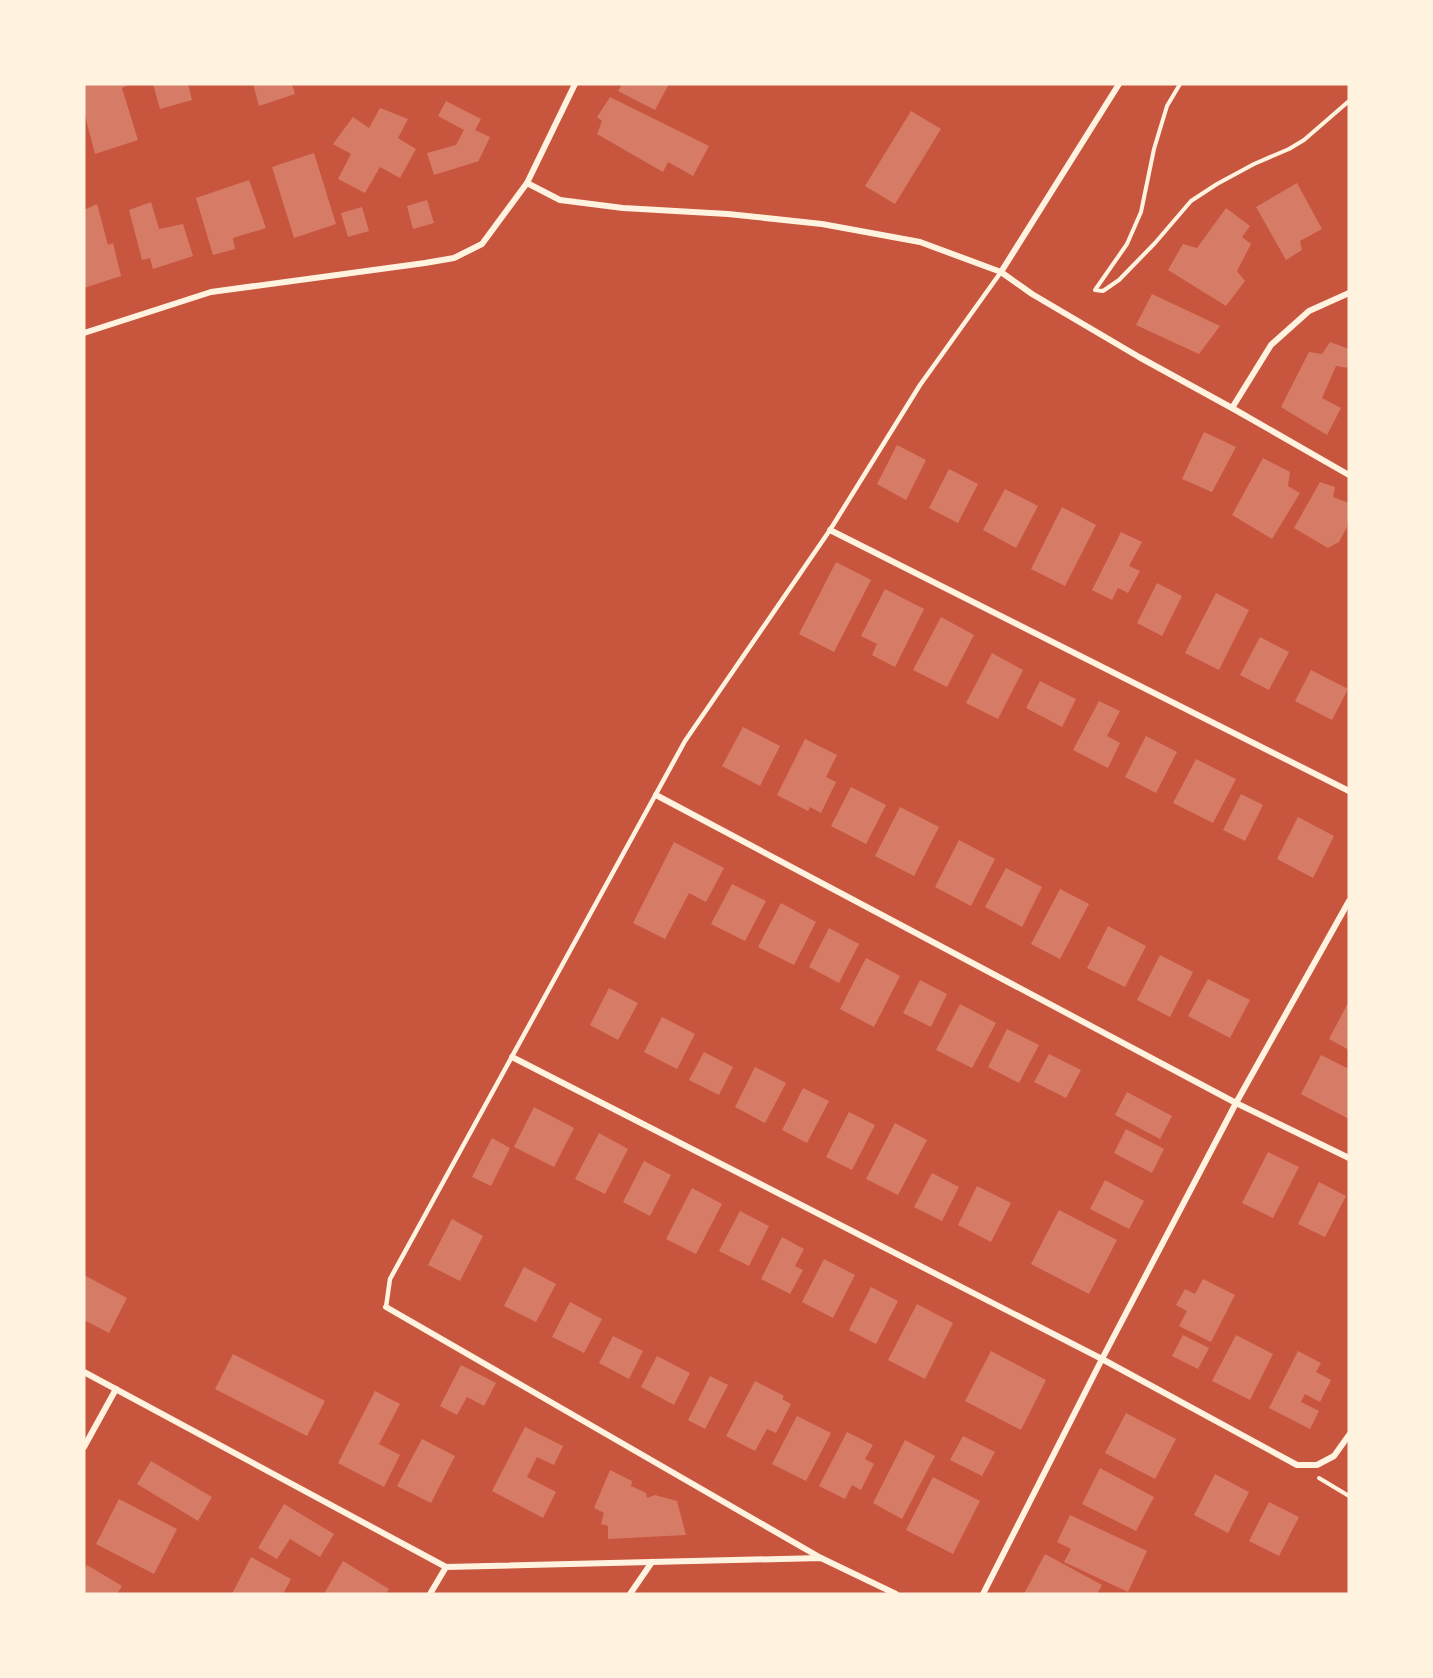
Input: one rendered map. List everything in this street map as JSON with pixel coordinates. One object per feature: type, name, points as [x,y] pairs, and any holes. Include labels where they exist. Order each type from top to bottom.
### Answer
[{"type":"street","points":[[84,333],[211,292],[454,258],[482,244],[527,183],[575,84]]},
{"type":"street","points":[[1001,272],[1119,84]]},
{"type":"street","points":[[527,183],[560,200],[623,208],[728,214],[822,224],[920,242],[1001,272],[1032,294],[1138,357],[1349,475]]},
{"type":"street","points":[[1232,408],[1271,345],[1309,311],[1349,293]]},
{"type":"street","points":[[830,530],[1349,791]]},
{"type":"street","points":[[656,795],[1236,1103],[1349,1158]]},
{"type":"street","points":[[983,1594],[1102,1359],[1236,1103],[1349,901]]},
{"type":"street","points":[[512,1057],[1102,1359],[1297,1465],[1317,1465],[1334,1456],[1349,1435]]},
{"type":"street","points":[[386,1307],[821,1558],[896,1594]]},
{"type":"street","points":[[84,1372],[446,1567],[821,1558]]},
{"type":"street","points":[[84,1446],[116,1389]]},
{"type":"street","points":[[630,1594],[652,1562]]},
{"type":"street","points":[[430,1594],[446,1567]]},
{"type":"lane","points":[[386,1307],[390,1279],[686,741],[830,530],[920,385],[1001,272]]},
{"type":"path","points":[[1180,84],[1167,106],[1157,138],[1141,212],[1127,244],[1095,290],[1103,291],[1119,280],[1191,201],[1217,184],[1304,140],[1349,100]]},
{"type":"path","points":[[1297,1465],[1349,1496]]},
{"type":"building","points":[[84,84],[130,84],[122,88],[138,140],[95,154],[84,112]]},
{"type":"building","points":[[153,84],[188,84],[192,100],[160,109]]},
{"type":"building","points":[[253,84],[292,84],[295,94],[259,106]]},
{"type":"building","points":[[622,84],[669,84],[655,110],[618,91]]},
{"type":"building","points":[[610,97],[709,146],[693,176],[668,162],[663,172],[597,134],[602,121],[597,117]]},
{"type":"building","points":[[446,101],[481,119],[475,130],[490,137],[479,161],[434,175],[427,153],[456,145],[464,130],[438,116]]},
{"type":"building","points":[[380,108],[408,119],[398,138],[416,149],[400,178],[380,167],[365,193],[338,179],[351,154],[333,144],[353,117],[369,128]]},
{"type":"building","points":[[911,111],[941,129],[895,204],[865,186]]},
{"type":"building","points":[[314,153],[336,224],[294,238],[272,167]]},
{"type":"building","points":[[249,180],[266,228],[233,238],[235,249],[213,255],[196,198]]},
{"type":"building","points":[[1297,183],[1322,229],[1300,241],[1302,250],[1286,260],[1256,207]]},
{"type":"building","points":[[427,200],[434,223],[413,229],[407,206]]},
{"type":"building","points":[[151,202],[159,229],[183,224],[193,256],[153,269],[150,258],[142,260],[129,210]]},
{"type":"building","points":[[97,204],[108,245],[113,243],[121,276],[84,288],[84,210]]},
{"type":"building","points":[[362,207],[369,231],[348,237],[341,213]]},
{"type":"building","points":[[1226,208],[1250,226],[1242,237],[1251,244],[1237,271],[1245,281],[1226,306],[1168,270],[1183,244],[1197,248]]},
{"type":"building","points":[[1152,294],[1220,326],[1199,354],[1136,325]]},
{"type":"building","points":[[1330,342],[1349,349],[1349,368],[1336,366],[1322,398],[1341,408],[1327,435],[1281,407],[1309,352],[1322,354]]},
{"type":"building","points":[[1204,432],[1236,447],[1212,492],[1182,479]]},
{"type":"building","points":[[897,445],[926,460],[906,500],[877,484]]},
{"type":"building","points":[[1263,458],[1290,472],[1288,486],[1300,493],[1272,539],[1232,515]]},
{"type":"building","points":[[949,469],[978,484],[958,523],[929,508]]},
{"type":"building","points":[[1320,482],[1335,487],[1333,497],[1349,503],[1347,527],[1339,542],[1328,548],[1294,528]]},
{"type":"building","points":[[1005,489],[1038,506],[1016,548],[983,530]]},
{"type":"building","points":[[1062,507],[1096,525],[1065,586],[1031,569]]},
{"type":"building","points":[[1121,532],[1142,542],[1129,566],[1140,571],[1128,593],[1118,588],[1112,600],[1092,590]]},
{"type":"building","points":[[836,562],[871,580],[834,652],[799,634]]},
{"type":"building","points":[[1157,583],[1182,596],[1162,636],[1137,623]]},
{"type":"building","points":[[885,589],[924,609],[895,667],[872,655],[877,644],[861,636]]},
{"type":"building","points":[[1216,593],[1249,610],[1219,670],[1185,653]]},
{"type":"building","points":[[941,617],[974,635],[947,687],[913,670]]},
{"type":"building","points":[[1260,637],[1289,652],[1269,690],[1240,675]]},
{"type":"building","points":[[992,653],[1023,670],[998,719],[966,703]]},
{"type":"building","points":[[1311,670],[1348,689],[1332,720],[1295,701]]},
{"type":"building","points":[[1040,681],[1076,699],[1062,727],[1026,708]]},
{"type":"building","points":[[1099,701],[1120,711],[1107,736],[1120,743],[1108,768],[1073,750]]},
{"type":"building","points":[[743,727],[780,746],[760,786],[722,766]]},
{"type":"building","points":[[1146,736],[1177,752],[1156,793],[1125,777]]},
{"type":"building","points":[[805,739],[837,755],[826,777],[836,782],[821,813],[810,807],[808,811],[777,795]]},
{"type":"building","points":[[1196,759],[1236,779],[1213,823],[1173,803]]},
{"type":"building","points":[[851,787],[886,805],[866,844],[831,826]]},
{"type":"building","points":[[1241,794],[1263,805],[1245,841],[1223,830]]},
{"type":"building","points":[[900,807],[939,827],[914,876],[875,856]]},
{"type":"building","points":[[1298,817],[1334,836],[1313,878],[1277,859]]},
{"type":"building","points":[[959,840],[995,859],[971,906],[935,887]]},
{"type":"building","points":[[674,842],[724,868],[706,902],[689,893],[665,939],[633,923]]},
{"type":"building","points":[[1006,868],[1042,887],[1022,927],[985,907]]},
{"type":"building","points":[[732,884],[766,901],[745,941],[711,924]]},
{"type":"building","points":[[1060,889],[1089,904],[1060,959],[1031,944]]},
{"type":"building","points":[[781,903],[816,922],[794,965],[758,947]]},
{"type":"building","points":[[1108,926],[1146,946],[1125,987],[1087,968]]},
{"type":"building","points":[[829,928],[859,944],[839,983],[809,967]]},
{"type":"building","points":[[1160,955],[1193,972],[1170,1017],[1137,1000]]},
{"type":"building","points":[[866,958],[900,976],[874,1027],[840,1009]]},
{"type":"building","points":[[1208,979],[1250,1000],[1230,1038],[1188,1016]]},
{"type":"building","points":[[920,980],[947,994],[931,1027],[903,1013]]},
{"type":"building","points":[[609,988],[638,1003],[618,1040],[590,1025]]},
{"type":"building","points":[[1349,1001],[1349,1050],[1329,1039]]},
{"type":"building","points":[[960,1004],[996,1023],[972,1068],[936,1050]]},
{"type":"building","points":[[662,1017],[695,1034],[677,1069],[644,1052]]},
{"type":"building","points":[[1007,1029],[1039,1045],[1019,1083],[988,1067]]},
{"type":"building","points":[[704,1052],[733,1067],[719,1095],[689,1080]]},
{"type":"building","points":[[1049,1054],[1081,1070],[1066,1098],[1034,1082]]},
{"type":"building","points":[[1321,1055],[1349,1069],[1349,1119],[1301,1094]]},
{"type":"building","points":[[755,1067],[786,1083],[765,1123],[735,1107]]},
{"type":"building","points":[[803,1088],[829,1101],[807,1143],[782,1130]]},
{"type":"building","points":[[1127,1092],[1172,1116],[1160,1139],[1115,1115]]},
{"type":"building","points":[[534,1107],[574,1128],[554,1167],[514,1147]]},
{"type":"building","points":[[849,1112],[875,1125],[852,1170],[826,1157]]},
{"type":"building","points":[[895,1123],[927,1140],[898,1195],[866,1179]]},
{"type":"building","points":[[1126,1129],[1164,1149],[1152,1173],[1114,1153]]},
{"type":"building","points":[[599,1133],[628,1149],[605,1194],[575,1179]]},
{"type":"building","points":[[492,1138],[510,1148],[491,1186],[472,1177]]},
{"type":"building","points":[[1268,1152],[1299,1167],[1273,1218],[1242,1203]]},
{"type":"building","points":[[644,1161],[671,1175],[650,1216],[623,1202]]},
{"type":"building","points":[[932,1173],[959,1187],[942,1221],[914,1207]]},
{"type":"building","points":[[1105,1180],[1144,1201],[1129,1229],[1090,1209]]},
{"type":"building","points":[[1319,1182],[1346,1196],[1325,1237],[1298,1224]]},
{"type":"building","points":[[977,1186],[1011,1203],[991,1242],[958,1225]]},
{"type":"building","points":[[692,1188],[722,1204],[696,1254],[666,1239]]},
{"type":"building","points":[[1059,1210],[1117,1240],[1089,1294],[1031,1264]]},
{"type":"building","points":[[740,1211],[769,1226],[749,1266],[719,1251]]},
{"type":"building","points":[[452,1219],[483,1236],[460,1281],[428,1265]]},
{"type":"building","points":[[782,1237],[804,1249],[795,1266],[803,1270],[790,1294],[761,1279]]},
{"type":"building","points":[[824,1259],[855,1275],[833,1318],[802,1302]]},
{"type":"building","points":[[524,1267],[556,1284],[536,1322],[504,1306]]},
{"type":"building","points":[[84,1275],[127,1298],[109,1333],[84,1320]]},
{"type":"building","points":[[1203,1279],[1235,1295],[1211,1342],[1179,1326],[1187,1311],[1176,1305],[1185,1289],[1195,1294]]},
{"type":"building","points":[[871,1287],[898,1301],[876,1344],[849,1330]]},
{"type":"building","points":[[570,1302],[602,1319],[584,1353],[552,1337]]},
{"type":"building","points":[[917,1304],[953,1323],[925,1379],[888,1360]]},
{"type":"building","points":[[1183,1335],[1209,1348],[1198,1369],[1172,1356]]},
{"type":"building","points":[[1236,1335],[1273,1354],[1250,1400],[1212,1381]]},
{"type":"building","points":[[613,1336],[643,1351],[629,1379],[599,1363]]},
{"type":"building","points":[[991,1351],[1046,1380],[1021,1430],[965,1401]]},
{"type":"building","points":[[1298,1351],[1321,1363],[1316,1372],[1331,1380],[1320,1402],[1305,1394],[1301,1402],[1319,1411],[1310,1429],[1269,1408]]},
{"type":"building","points":[[233,1354],[325,1401],[307,1436],[215,1389]]},
{"type":"building","points":[[657,1356],[690,1373],[674,1405],[641,1387]]},
{"type":"building","points":[[461,1365],[496,1383],[484,1406],[467,1397],[457,1415],[440,1406]]},
{"type":"building","points":[[710,1376],[728,1385],[705,1429],[688,1420]]},
{"type":"building","points":[[755,1381],[784,1396],[782,1399],[791,1404],[776,1433],[767,1429],[755,1451],[726,1436]]},
{"type":"building","points":[[375,1391],[400,1404],[379,1444],[400,1455],[384,1487],[338,1463]]},
{"type":"building","points":[[1126,1413],[1176,1439],[1155,1479],[1105,1453]]},
{"type":"building","points":[[797,1416],[831,1433],[806,1481],[772,1464]]},
{"type":"building","points":[[525,1427],[563,1446],[554,1465],[537,1457],[527,1477],[556,1492],[543,1518],[492,1491]]},
{"type":"building","points":[[847,1432],[873,1445],[865,1459],[874,1464],[861,1490],[852,1485],[845,1499],[819,1486]]},
{"type":"building","points":[[963,1436],[995,1452],[982,1476],[950,1460]]},
{"type":"building","points":[[422,1439],[455,1456],[431,1503],[397,1486]]},
{"type":"building","points":[[905,1440],[935,1456],[902,1519],[873,1503]]},
{"type":"building","points":[[151,1461],[212,1497],[198,1521],[137,1484]]},
{"type":"building","points":[[1100,1468],[1154,1497],[1136,1531],[1082,1504]]},
{"type":"building","points":[[610,1470],[632,1481],[631,1486],[646,1493],[647,1498],[655,1495],[677,1501],[686,1535],[608,1539],[608,1526],[601,1524],[604,1513],[594,1508]]},
{"type":"building","points":[[1215,1474],[1249,1492],[1228,1533],[1194,1515]]},
{"type":"building","points":[[933,1477],[980,1501],[953,1554],[906,1530]]},
{"type":"building","points":[[119,1499],[177,1529],[154,1574],[96,1544]]},
{"type":"building","points":[[1269,1502],[1299,1517],[1279,1556],[1249,1541]]},
{"type":"building","points":[[284,1504],[334,1534],[320,1557],[290,1539],[277,1559],[258,1548]]},
{"type":"building","points":[[1070,1515],[1147,1551],[1128,1592],[1064,1562],[1071,1549],[1057,1542]]},
{"type":"building","points":[[1045,1554],[1102,1585],[1097,1594],[1024,1594]]},
{"type":"building","points":[[251,1557],[291,1579],[283,1594],[232,1594]]},
{"type":"building","points":[[343,1561],[389,1589],[386,1594],[328,1594],[325,1592]]},
{"type":"building","points":[[87,1565],[122,1586],[117,1594],[84,1594],[84,1571]]}]
